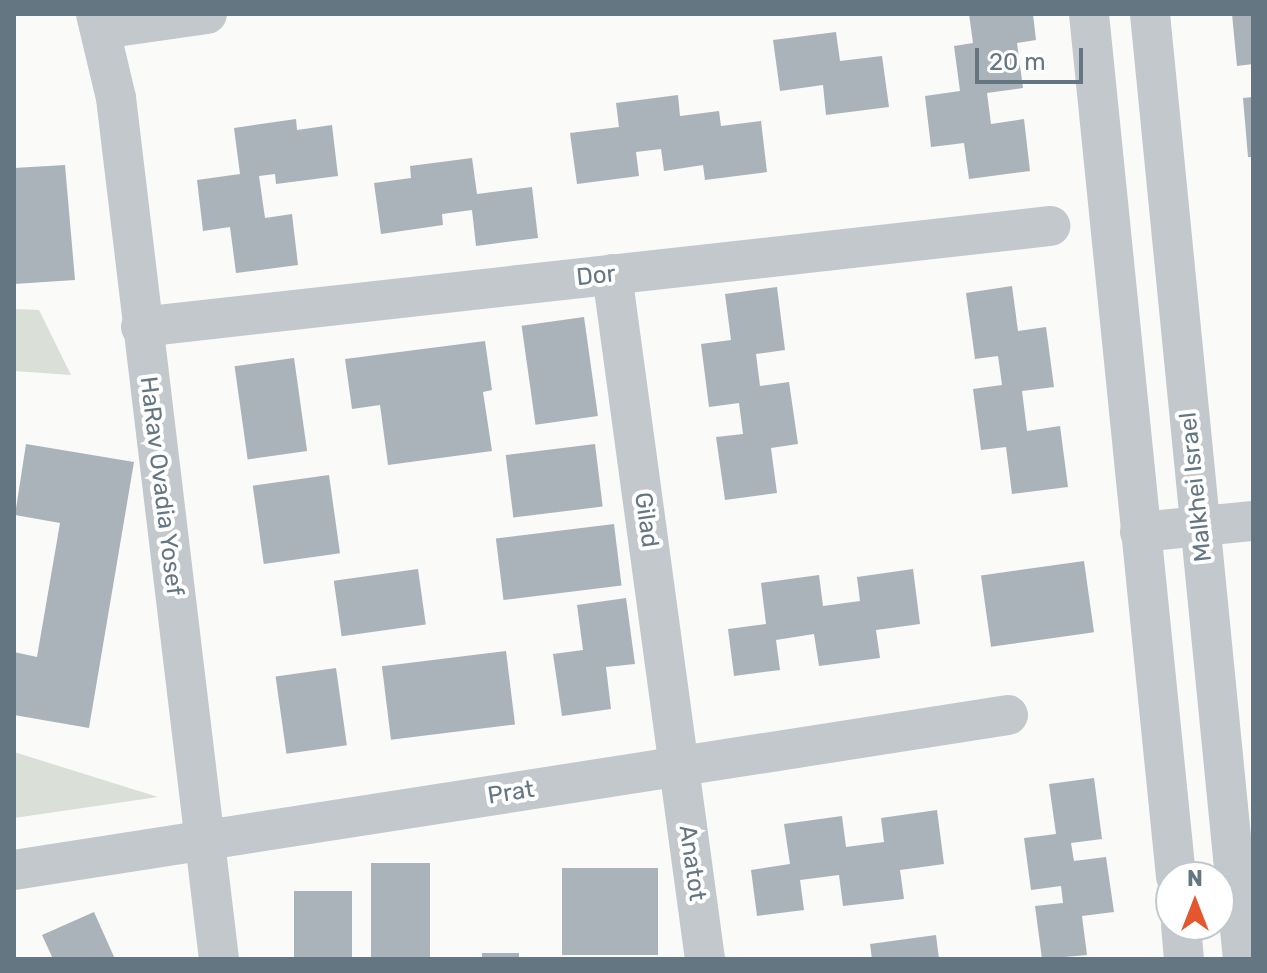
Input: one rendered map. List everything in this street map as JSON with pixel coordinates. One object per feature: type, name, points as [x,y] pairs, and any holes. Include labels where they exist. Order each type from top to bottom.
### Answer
[{"type":"street","points":[[99,21],[207,14]]},
{"type":"street","points":[[1089,14],[1174,861]]},
{"type":"street","name":"Malkhei Israel","points":[[1150,14],[1243,959]]},
{"type":"street","name":"HaRav Ovadia Yosef","points":[[99,21],[116,98],[219,959]]},
{"type":"street","name":"Dor","points":[[141,327],[1050,226]]},
{"type":"street","name":"Gilad","points":[[612,274],[679,766]]},
{"type":"street","points":[[1140,532],[1253,521]]},
{"type":"street","name":"Prat","points":[[14,870],[1008,715]]},
{"type":"street","name":"Anatot","points":[[679,766],[705,959]]},
{"type":"shaded area","points":[[14,309],[39,310],[71,375],[14,371]]},
{"type":"shaded area","points":[[14,752],[158,797],[14,818]]},
{"type":"building","points":[[969,14],[1033,14],[1036,40],[1017,43],[1023,88],[987,93],[991,124],[1024,119],[1030,171],[969,179],[964,143],[931,147],[925,96],[960,91],[954,46],[973,43]]},
{"type":"building","points":[[1232,14],[1253,14],[1253,64],[1237,66]]},
{"type":"building","points":[[836,32],[840,61],[882,56],[889,107],[826,115],[823,85],[780,91],[773,40]]},
{"type":"building","points":[[678,95],[680,116],[719,111],[721,126],[761,121],[767,172],[705,180],[703,165],[664,171],[661,149],[636,152],[639,176],[577,184],[570,133],[619,127],[616,103]]},
{"type":"building","points":[[1253,97],[1253,157],[1248,157],[1243,98]]},
{"type":"building","points":[[296,119],[297,130],[332,125],[338,176],[276,184],[275,174],[259,176],[265,218],[292,214],[298,265],[236,273],[230,227],[203,231],[197,180],[240,174],[234,128]]},
{"type":"building","points":[[472,158],[477,194],[532,187],[538,238],[476,246],[472,210],[442,214],[443,225],[381,234],[374,183],[411,178],[410,166]]},
{"type":"building","points":[[65,165],[75,280],[14,284],[14,168]]},
{"type":"building","points":[[1012,286],[1018,331],[1046,327],[1054,387],[1022,391],[1027,431],[1060,426],[1068,487],[1012,494],[1006,447],[981,450],[973,389],[1002,385],[998,356],[975,359],[966,293]]},
{"type":"building","points":[[777,287],[785,350],[756,354],[760,386],[789,382],[798,444],[771,448],[777,493],[725,500],[716,437],[743,434],[739,403],[709,407],[701,344],[731,340],[725,294]]},
{"type":"building","points":[[584,317],[598,416],[536,425],[522,326]]},
{"type":"building","points":[[485,341],[492,390],[483,392],[492,451],[388,465],[380,405],[352,409],[345,359]]},
{"type":"building","points":[[294,358],[307,451],[248,459],[235,366]]},
{"type":"building","points":[[26,444],[134,462],[89,728],[14,715],[14,652],[37,657],[60,523],[15,515]]},
{"type":"building","points":[[595,444],[603,507],[513,517],[506,455]]},
{"type":"building","points":[[329,475],[340,553],[264,564],[253,486]]},
{"type":"building","points":[[614,524],[622,586],[503,600],[496,539]]},
{"type":"building","points":[[1084,561],[1094,632],[991,647],[981,575]]},
{"type":"building","points":[[418,569],[426,624],[342,636],[334,581]]},
{"type":"building","points":[[913,569],[920,624],[876,630],[880,658],[819,666],[814,634],[776,640],[780,670],[734,676],[728,629],[766,624],[761,583],[819,575],[823,606],[860,601],[857,577]]},
{"type":"building","points":[[626,598],[635,664],[606,667],[611,709],[562,716],[553,654],[583,650],[577,605]]},
{"type":"building","points":[[506,651],[515,724],[391,740],[382,666]]},
{"type":"building","points":[[336,668],[347,745],[286,754],[276,676]]},
{"type":"building","points":[[1094,778],[1102,839],[1071,843],[1074,861],[1106,857],[1114,912],[1082,916],[1087,955],[1042,959],[1035,906],[1063,903],[1061,886],[1031,890],[1024,838],[1056,834],[1049,784]]},
{"type":"building","points":[[937,810],[944,864],[900,870],[904,899],[843,906],[839,875],[800,880],[804,910],[757,916],[751,870],[790,864],[784,824],[842,816],[846,847],[884,842],[881,818]]},
{"type":"building","points":[[371,863],[430,863],[430,958],[371,958]]},
{"type":"building","points":[[562,868],[658,868],[658,955],[562,955]]},
{"type":"building","points":[[294,891],[352,891],[352,959],[294,959]]},
{"type":"building","points":[[94,912],[115,959],[53,959],[42,935]]},
{"type":"building","points":[[936,935],[939,959],[872,959],[870,944]]},
{"type":"building","points":[[482,953],[519,953],[519,959],[482,959]]}]
